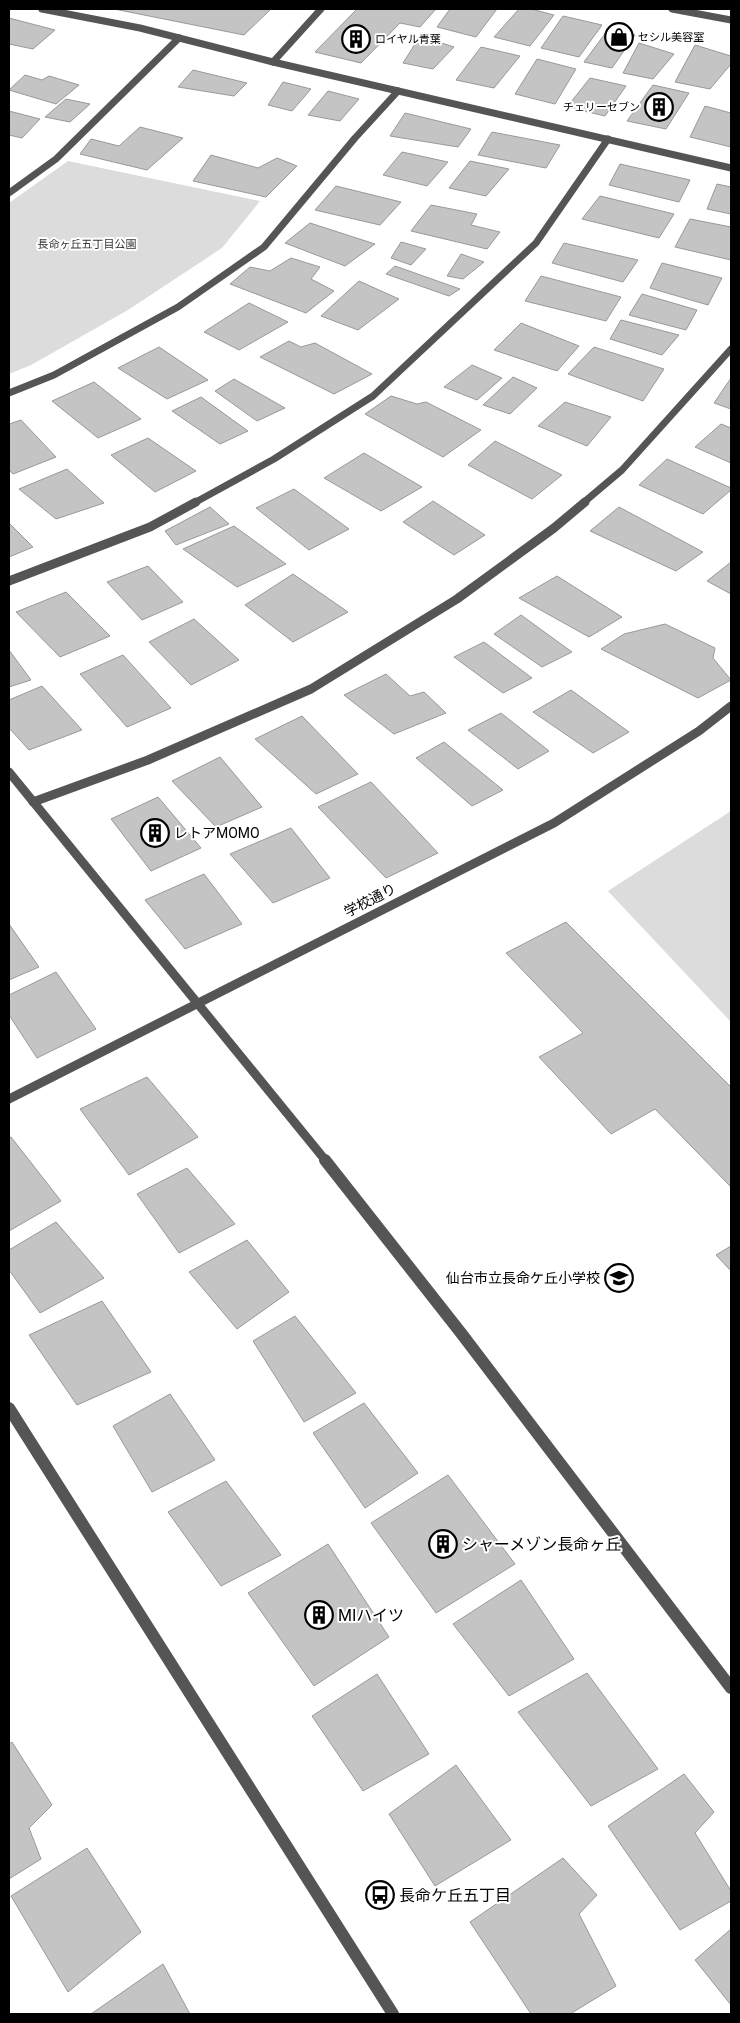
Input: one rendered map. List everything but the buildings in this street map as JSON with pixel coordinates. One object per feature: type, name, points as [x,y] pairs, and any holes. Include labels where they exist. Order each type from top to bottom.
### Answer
[{"type":"street","points":[[42,9],[140,28],[273,62],[731,168]]},
{"type":"street","points":[[273,62],[321,9]]},
{"type":"street","points":[[672,9],[731,20]]},
{"type":"street","points":[[9,194],[56,160],[179,38]]},
{"type":"street","points":[[9,393],[54,375],[178,307],[264,247],[343,152],[398,91]]},
{"type":"street","points":[[9,582],[150,527],[274,459],[373,396],[536,243],[608,140]]},
{"type":"street","points":[[33,802],[148,760],[311,689],[457,600],[554,528],[622,470],[678,410],[731,348]]},
{"type":"street","name":"学校通り","points":[[9,1099],[197,1002],[554,823],[699,731],[731,706]]},
{"type":"street","points":[[9,772],[197,1002],[422,1283],[731,1688]]},
{"type":"street","points":[[9,1408],[393,2014]]},
{"type":"green space","name":"長命ヶ丘五丁目公園","points":[[68,161],[260,201],[222,248],[128,310],[31,365],[9,374],[9,203]]},
{"type":"green space","points":[[731,811],[731,1022],[608,891]]},
{"type":"place","name":"セシル美容室","points":[[619,37]]},
{"type":"place","name":"ロイヤル青葉","points":[[356,39]]},
{"type":"place","name":"チェリーセブン","points":[[659,107]]},
{"type":"place","name":"レトアMOMO","points":[[155,833]]},
{"type":"place","name":"仙台市立長命ケ丘小学校","points":[[619,1278]]},
{"type":"place","name":"シャーメゾン長命ヶ丘","points":[[443,1544]]},
{"type":"place","name":"MIハイツ","points":[[319,1615]]},
{"type":"place","name":"長命ケ丘五丁目","points":[[380,1895]]}]
